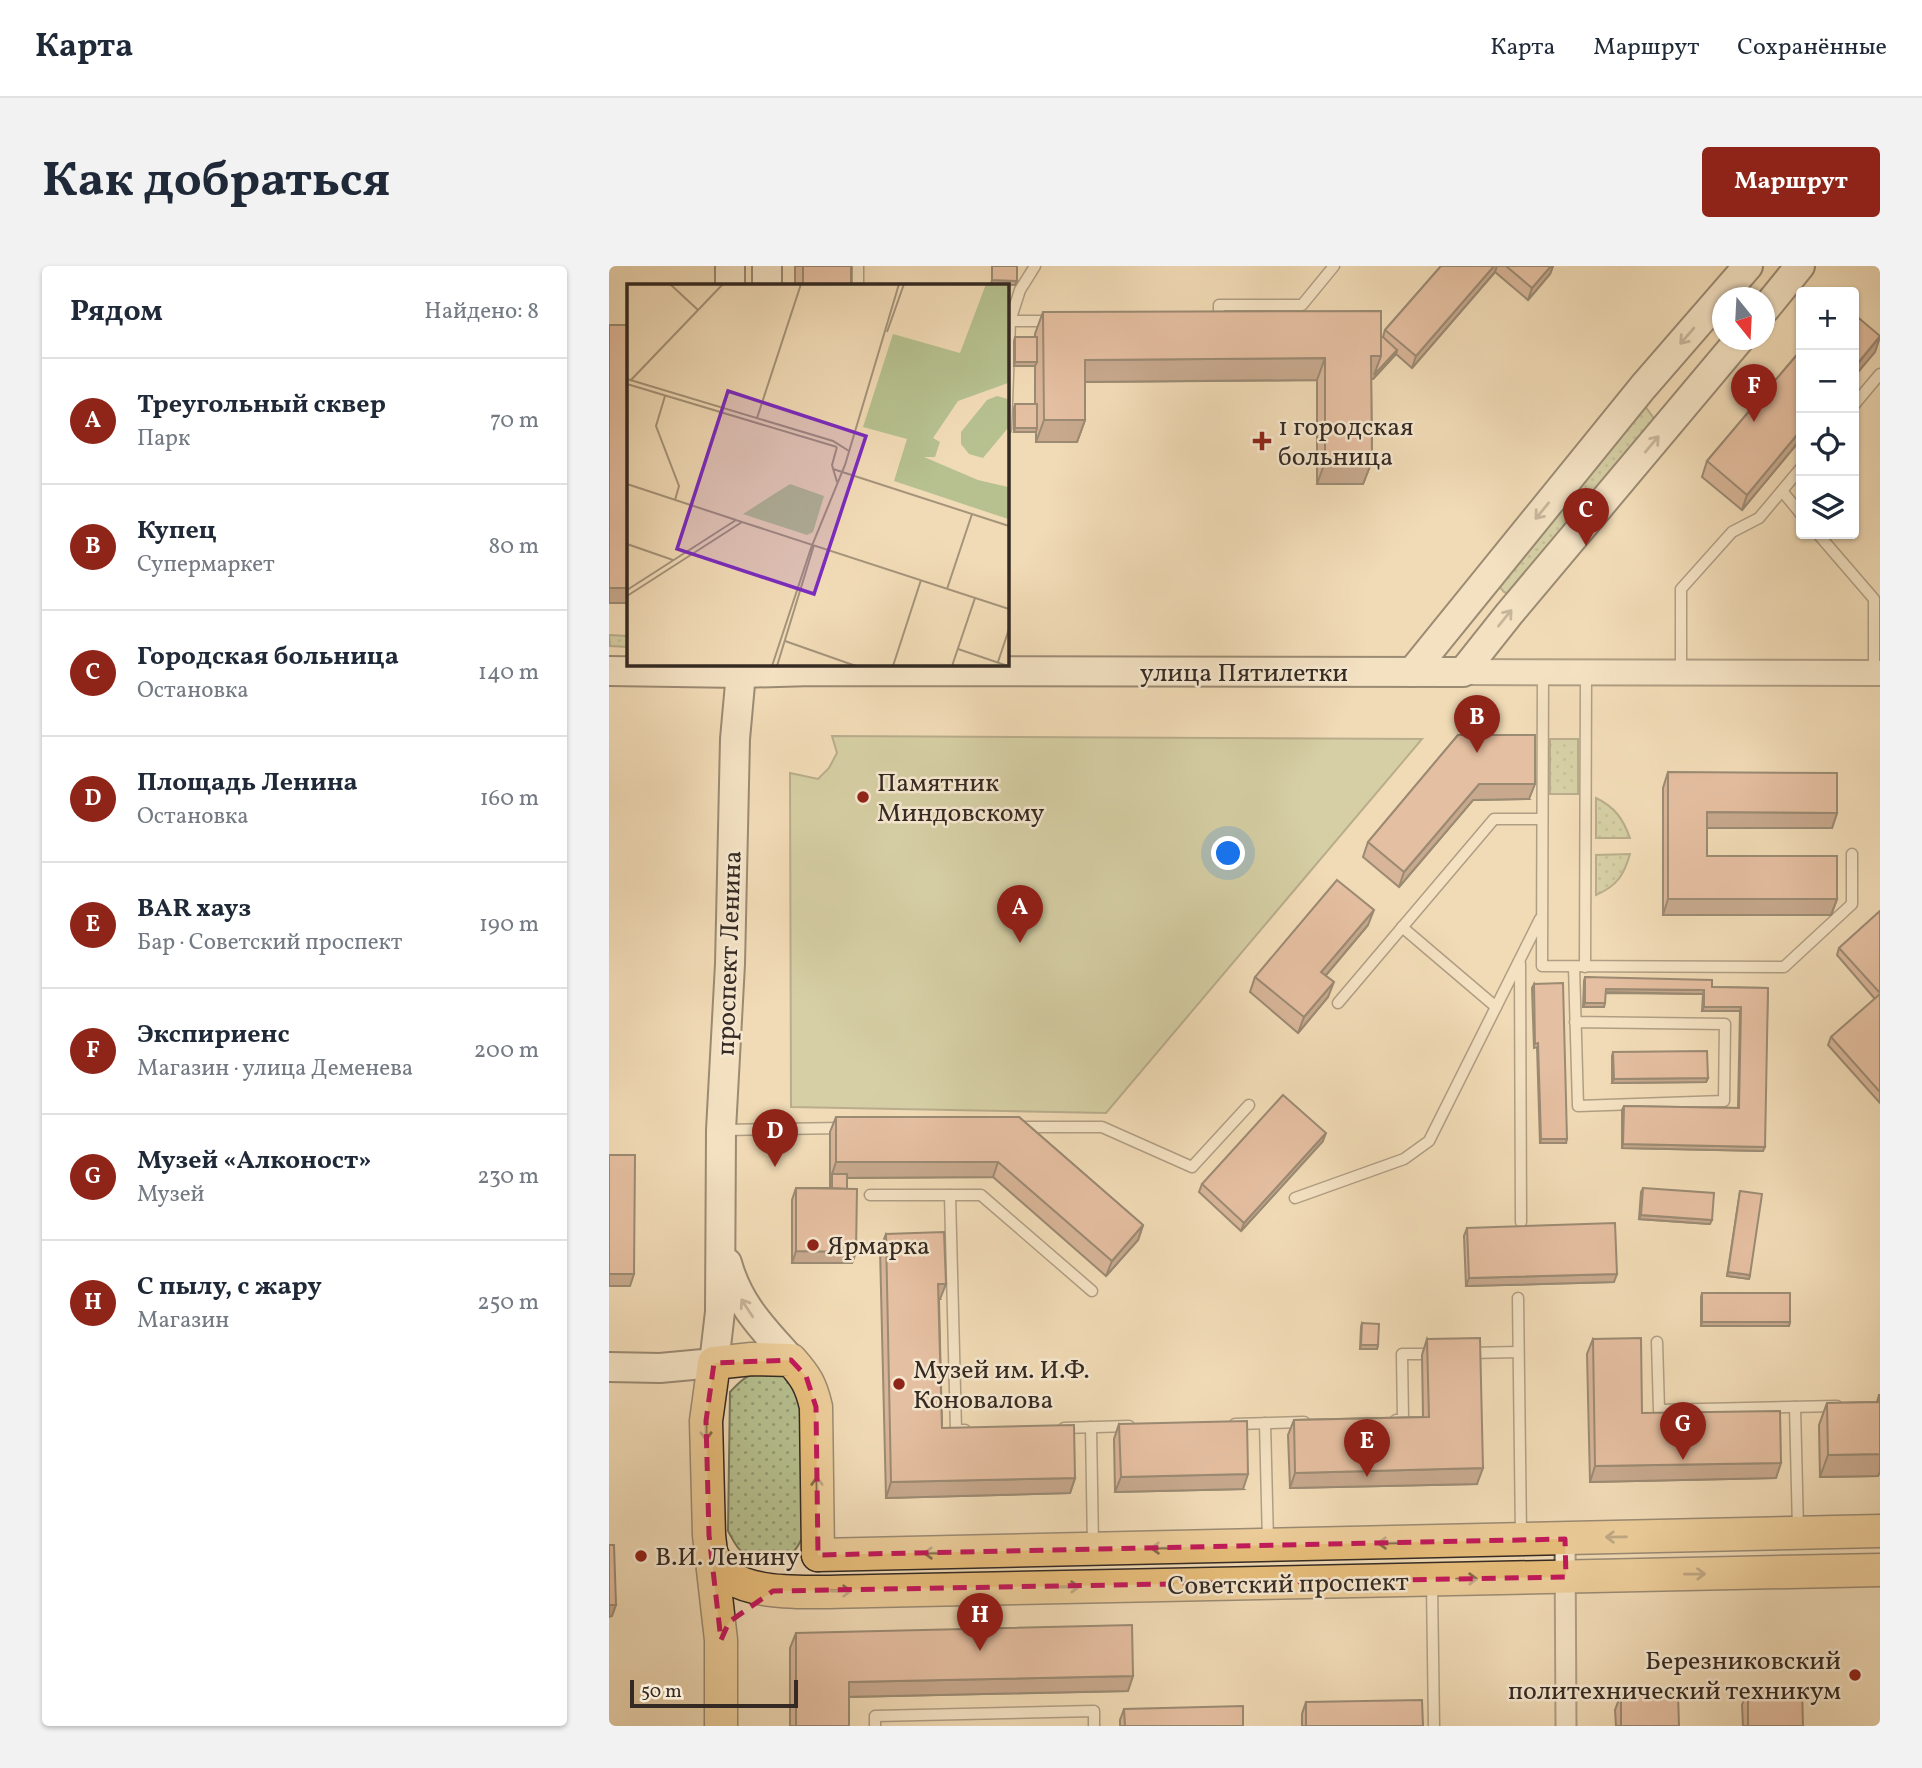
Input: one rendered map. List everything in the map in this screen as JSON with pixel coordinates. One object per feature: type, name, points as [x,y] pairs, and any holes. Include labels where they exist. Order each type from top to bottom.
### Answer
[{"type":"main road","points":[[730,266],[730,284]]},
{"type":"main road","points":[[767,266],[767,284]]},
{"type":"main road","points":[[1412,672],[1643,387],[1748,266]]},
{"type":"main road","points":[[1775,297],[1800,266]]},
{"type":"main road","points":[[1463,672],[1731,350]]},
{"type":"main road","points":[[1643,387],[1678,413]]},
{"type":"main road","name":"улица Пятилетки","points":[[609,671],[742,667],[812,671],[1463,672]]},
{"type":"main road","name":"проспект Ленина","points":[[721,1726],[721,1640],[711,1553],[706,1421],[720,1312],[721,1130],[730,964],[735,739],[742,667]]},
{"type":"main road","name":"проспект Ленина","points":[[721,1233],[728,1266],[748,1312],[806,1376],[812,1388],[816,1407],[818,1555]]},
{"type":"main road","points":[[609,1367],[660,1368],[752,1359],[791,1360]]},
{"type":"main road","name":"Советский проспект","points":[[818,1555],[1880,1531]]},
{"type":"main road","name":"Советский проспект","points":[[711,1553],[719,1568],[731,1578],[748,1586],[773,1591],[886,1591],[1880,1570]]},
{"type":"main road","points":[[721,1640],[729,1622],[748,1606],[796,1575],[818,1555]]},
{"type":"street","name":"улица Пятилетки","points":[[1463,672],[1877,673]]},
{"type":"street","points":[[1565,1539],[1566,1726]]},
{"type":"lane","points":[[858,266],[858,284]]},
{"type":"lane","points":[[1008,375],[1010,321],[1020,290],[1035,266]]},
{"type":"lane","points":[[1205,320],[1219,320],[1219,305],[1302,305],[1334,266]]},
{"type":"lane","points":[[1010,321],[1066,321]]},
{"type":"lane","points":[[1859,399],[1880,374]]},
{"type":"lane","points":[[1681,672],[1681,589],[1732,532],[1759,518],[1796,474]]},
{"type":"lane","points":[[1781,491],[1796,508]]},
{"type":"lane","points":[[1822,539],[1874,599],[1877,673]]},
{"type":"lane","points":[[1543,671],[1542,966],[1784,967],[1853,904],[1852,853]]},
{"type":"lane","points":[[1575,1022],[1725,1024],[1724,1101],[1578,1105],[1575,1022],[1579,967],[1586,671]]},
{"type":"lane","points":[[1338,1003],[1494,819],[1542,819]]},
{"type":"lane","points":[[1295,1198],[1404,1159],[1429,1141],[1542,916]]},
{"type":"lane","points":[[1402,928],[1496,1007]]},
{"type":"lane","points":[[1520,960],[1521,1222]]},
{"type":"lane","points":[[1005,1127],[1102,1127],[1192,1167],[1249,1105]]},
{"type":"lane","points":[[721,1130],[853,1128]]},
{"type":"lane","points":[[870,1195],[981,1195],[1091,1291]]},
{"type":"lane","points":[[950,1195],[956,1430],[969,1430]]},
{"type":"lane","points":[[1518,1298],[1521,1540]]},
{"type":"lane","points":[[1657,1342],[1659,1410],[1844,1406]]},
{"type":"lane","points":[[1454,1353],[1518,1352]]},
{"type":"lane","points":[[1389,1420],[1403,1420],[1402,1354],[1441,1353]]},
{"type":"lane","points":[[1795,1407],[1798,1533]]},
{"type":"lane","points":[[1225,1424],[1320,1422]]},
{"type":"lane","points":[[1265,1423],[1268,1545]]},
{"type":"lane","points":[[1050,1428],[1144,1426]]},
{"type":"lane","points":[[1091,1427],[1093,1549]]},
{"type":"lane","points":[[1431,1580],[1434,1726]]},
{"type":"lane","points":[[874,1726],[874,1716],[1094,1711],[1094,1726]]},
{"type":"highlighted area","points":[[791,1360],[806,1376],[816,1407],[818,1555],[1565,1539],[1566,1577],[773,1591],[729,1622],[721,1640],[709,1535],[706,1421],[714,1363]]},
{"type":"green space","points":[[1645,406],[1660,427],[1510,595],[1504,592],[1498,585]]},
{"type":"green space","points":[[609,635],[627,636],[627,647],[610,646]]},
{"type":"green space","points":[[832,736],[1422,739],[1106,1113],[791,1107],[790,773],[818,779],[829,768],[837,753]]},
{"type":"green space","points":[[1550,739],[1578,739],[1578,794],[1550,794]]},
{"type":"green space","points":[[1596,798],[1617,814],[1630,838],[1596,838]]},
{"type":"green space","points":[[1630,854],[1619,879],[1596,895],[1596,855]]},
{"type":"green space","points":[[769,1370],[791,1379],[805,1403],[807,1525],[795,1550],[782,1558],[767,1561],[746,1555],[728,1531],[730,1392],[747,1377]]},
{"type":"building","points":[[803,266],[851,266],[851,284],[803,284]]},
{"type":"building","points":[[992,266],[1017,266],[1017,281],[992,280]]},
{"type":"building","points":[[1441,266],[1494,266],[1416,356],[1385,330]]},
{"type":"building","points":[[1506,266],[1551,266],[1532,288]]},
{"type":"building","points":[[1381,311],[1381,356],[1371,356],[1372,461],[1325,462],[1325,358],[1085,360],[1085,420],[1044,420],[1043,312]]},
{"type":"building","points":[[1859,318],[1880,336],[1859,362]]},
{"type":"building","points":[[609,325],[627,325],[627,588],[609,588]]},
{"type":"building","points":[[1015,337],[1037,337],[1037,362],[1015,362]]},
{"type":"building","points":[[1381,337],[1397,350],[1374,375],[1381,356]]},
{"type":"building","points":[[1796,356],[1796,436],[1747,495],[1707,461]]},
{"type":"building","points":[[1015,404],[1037,404],[1037,428],[1015,428]]},
{"type":"building","points":[[1458,735],[1535,735],[1535,784],[1479,784],[1404,872],[1368,842]]},
{"type":"building","points":[[1668,772],[1837,773],[1837,813],[1707,812],[1707,856],[1837,856],[1837,899],[1668,899]]},
{"type":"building","points":[[1337,880],[1374,910],[1321,972],[1334,982],[1304,1017],[1255,977]]},
{"type":"building","points":[[1880,911],[1880,993],[1839,948]]},
{"type":"building","points":[[1585,977],[1712,980],[1712,987],[1768,988],[1765,1147],[1623,1144],[1624,1106],[1739,1108],[1741,1007],[1704,1007],[1704,990],[1606,989],[1605,1003],[1585,1003]]},
{"type":"building","points":[[1563,983],[1567,1139],[1541,1139],[1534,984]]},
{"type":"building","points":[[1880,994],[1880,1092],[1831,1037]]},
{"type":"building","points":[[1707,1051],[1708,1078],[1614,1079],[1613,1052]]},
{"type":"building","points":[[1283,1095],[1326,1133],[1244,1223],[1202,1184]]},
{"type":"building","points":[[836,1117],[1019,1117],[1143,1225],[1112,1261],[998,1162],[836,1162]]},
{"type":"building","points":[[609,1155],[635,1155],[634,1274],[609,1274]]},
{"type":"building","points":[[832,1174],[847,1174],[847,1189],[832,1188]]},
{"type":"building","points":[[796,1188],[857,1189],[856,1252],[796,1251]]},
{"type":"building","points":[[1643,1188],[1714,1193],[1712,1220],[1641,1215]]},
{"type":"building","points":[[1740,1191],[1762,1194],[1750,1275],[1728,1272]]},
{"type":"building","points":[[1615,1223],[1617,1274],[1469,1278],[1467,1228]]},
{"type":"building","points":[[944,1232],[946,1284],[938,1284],[942,1428],[1074,1425],[1075,1478],[891,1482],[886,1234]]},
{"type":"building","points":[[1702,1293],[1790,1293],[1790,1322],[1702,1322]]},
{"type":"building","points":[[1362,1323],[1379,1324],[1378,1345],[1361,1345]]},
{"type":"building","points":[[1480,1338],[1483,1468],[1295,1473],[1294,1420],[1429,1417],[1427,1339]]},
{"type":"building","points":[[1641,1338],[1642,1413],[1780,1411],[1781,1463],[1595,1466],[1593,1339]]},
{"type":"building","points":[[1879,1395],[1880,1454],[1828,1455],[1827,1403],[1879,1402]]},
{"type":"building","points":[[1247,1421],[1248,1474],[1121,1477],[1119,1424]]},
{"type":"building","points":[[609,1545],[614,1545],[616,1605],[609,1605]]},
{"type":"building","points":[[1132,1625],[1133,1676],[849,1682],[849,1726],[796,1726],[796,1633]]},
{"type":"building","points":[[1802,1689],[1803,1726],[1748,1726],[1748,1690]]},
{"type":"building","points":[[1678,1693],[1679,1726],[1621,1726],[1621,1694]]},
{"type":"building","points":[[1422,1700],[1423,1726],[1306,1726],[1306,1702]]},
{"type":"building","points":[[1243,1706],[1243,1726],[1125,1726],[1124,1709]]},
{"type":"place","name":"Экспириенс","points":[[1754,422]]},
{"type":"place","name":"1 городская больница","points":[[1262,441]]},
{"type":"place","name":"Городская больница","points":[[1586,546]]},
{"type":"place","name":"Купец","points":[[1477,753]]},
{"type":"place","name":"Памятник Миндовскому","points":[[863,797]]},
{"type":"place","name":"Треугольный сквер","points":[[1020,943]]},
{"type":"place","name":"Площадь Ленина","points":[[775,1167]]},
{"type":"place","name":"Ярмарка","points":[[813,1245]]},
{"type":"place","name":"Музей им. И.Ф. Коновалова","points":[[899,1384]]},
{"type":"place","name":"Музей «Алконост»","points":[[1683,1460]]},
{"type":"place","name":"BAR хауз","points":[[1367,1477]]},
{"type":"place","name":"В.И. Ленину","points":[[641,1556]]},
{"type":"place","name":"С пылу, с жару","points":[[980,1651]]},
{"type":"place","name":"Березниковский политехнический техникум","points":[[1855,1675]]}]
